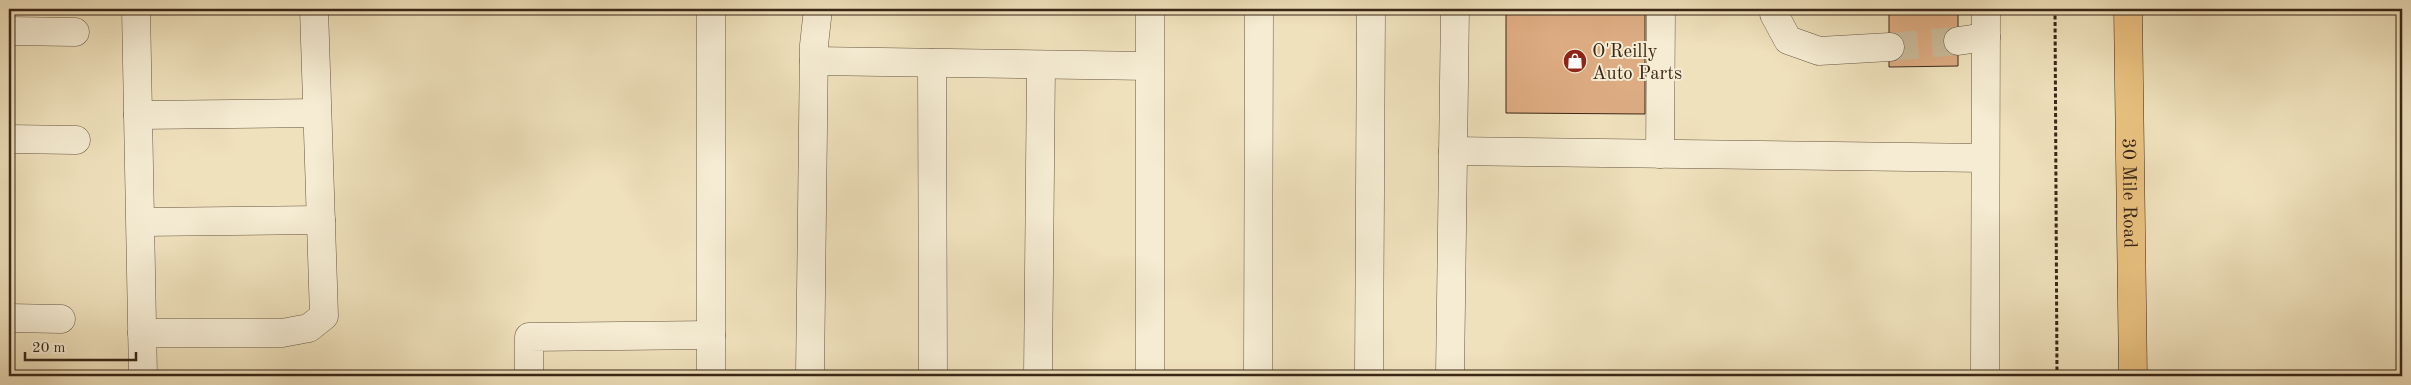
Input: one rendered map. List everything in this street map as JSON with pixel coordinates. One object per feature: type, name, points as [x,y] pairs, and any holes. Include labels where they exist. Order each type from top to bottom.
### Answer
[{"type":"main road","name":"30 Mile Road","points":[[2128,9],[2133,376]]},
{"type":"lane","points":[[136,9],[143,376]]},
{"type":"lane","points":[[142,333],[282,333],[309,328],[324,316],[314,9]]},
{"type":"lane","points":[[711,9],[711,376]]},
{"type":"lane","points":[[810,376],[814,62],[818,9]]},
{"type":"lane","points":[[1150,9],[1150,376]]},
{"type":"lane","points":[[1258,376],[1259,9]]},
{"type":"lane","points":[[1369,376],[1371,9]]},
{"type":"lane","points":[[1450,376],[1455,9]]},
{"type":"lane","points":[[1660,154],[1661,9]]},
{"type":"lane","points":[[1774,9],[1774,14],[1788,40],[1819,51],[1890,47]]},
{"type":"lane","points":[[1985,376],[1986,9]]},
{"type":"lane","points":[[9,31],[75,32]]},
{"type":"lane","points":[[1958,41],[1986,37]]},
{"type":"lane","points":[[814,62],[1149,66]]},
{"type":"lane","points":[[932,63],[933,376]]},
{"type":"lane","points":[[1038,376],[1041,65]]},
{"type":"lane","points":[[138,115],[317,113]]},
{"type":"lane","points":[[9,139],[76,140]]},
{"type":"lane","points":[[1453,151],[1985,158]]},
{"type":"lane","points":[[140,222],[321,220]]},
{"type":"lane","points":[[9,318],[61,319]]},
{"type":"lane","points":[[529,376],[529,337],[711,335]]},
{"type":"path","points":[[2056,9],[2057,376]]},
{"type":"building","name":"O'Reilly Auto Parts","points":[[1506,9],[1645,9],[1645,114],[1506,113]]},
{"type":"building","points":[[1889,9],[1958,9],[1958,66],[1889,67]]},
{"type":"tunnel","points":[[1890,47],[1958,41]]},
{"type":"place","name":"O'Reilly Auto Parts","points":[[1575,61]]}]
